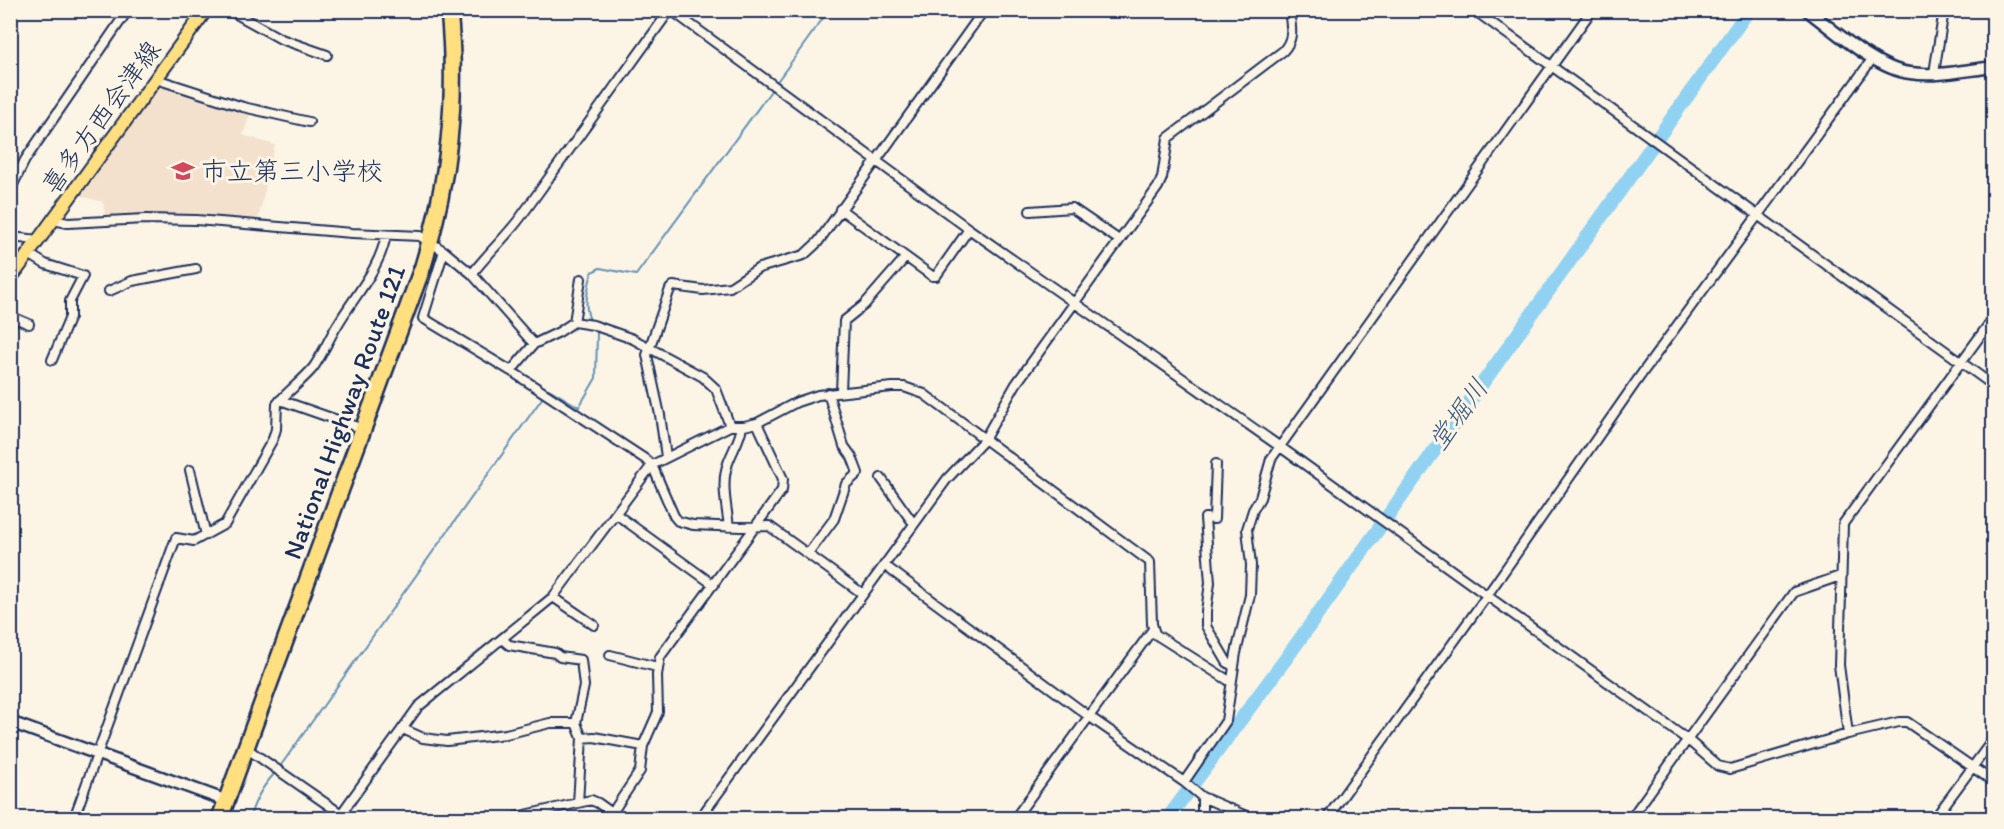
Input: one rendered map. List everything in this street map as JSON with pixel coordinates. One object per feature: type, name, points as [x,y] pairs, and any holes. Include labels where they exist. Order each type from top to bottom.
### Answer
[{"type":"highway","name":"National Highway Route 121","points":[[220,819],[430,242],[444,184],[451,134],[453,96],[449,10]]},
{"type":"main road","name":"喜多方西会津線","points":[[10,279],[206,10]]},
{"type":"street","points":[[10,191],[25,160],[129,10]]},
{"type":"street","points":[[229,10],[281,39],[327,55]]},
{"type":"street","points":[[472,274],[489,252],[506,237],[670,10],[969,230],[1279,446],[1688,740],[1718,766],[1730,769],[1848,734],[1907,722],[1994,782]]},
{"type":"street","points":[[666,457],[647,355],[669,289],[673,286],[702,290],[730,287],[759,268],[804,255],[818,242],[984,10]]},
{"type":"street","points":[[700,819],[946,479],[984,440],[1016,384],[1162,178],[1168,138],[1283,51],[1290,43],[1291,36],[1288,10]]},
{"type":"street","points":[[1474,10],[1994,386]]},
{"type":"street","points":[[1184,782],[1226,721],[1231,682],[1250,595],[1251,565],[1247,529],[1253,510],[1260,498],[1271,459],[1592,10]]},
{"type":"street","points":[[1807,10],[1873,58],[1896,70],[1918,74],[1994,67]]},
{"type":"street","points":[[1934,73],[1944,10]]},
{"type":"street","points":[[1327,819],[1643,372],[1873,58]]},
{"type":"street","points":[[156,79],[243,107],[309,122]]},
{"type":"street","points":[[1030,211],[1072,208],[1119,240]]},
{"type":"street","points":[[840,209],[932,276],[936,276],[969,230]]},
{"type":"street","points":[[53,220],[68,223],[145,219],[196,220],[420,236],[444,251],[472,274],[534,344]]},
{"type":"street","points":[[74,819],[176,538],[194,542],[225,524],[273,439],[276,429],[277,404],[320,358],[337,324],[378,262],[386,235]]},
{"type":"street","points":[[10,237],[39,240]]},
{"type":"street","points":[[444,251],[423,318],[511,371],[652,465],[678,521],[693,525],[729,527],[769,526],[863,594]]},
{"type":"street","points":[[29,254],[45,264],[83,276],[70,301],[70,317],[52,360]]},
{"type":"street","points":[[841,391],[844,321],[864,305],[905,258]]},
{"type":"street","points":[[110,291],[132,281],[196,268]]},
{"type":"street","points":[[511,371],[534,344],[574,322],[581,279]]},
{"type":"street","points":[[10,316],[29,324]]},
{"type":"street","points":[[1848,734],[1839,665],[1843,524],[1994,317]]},
{"type":"street","points":[[574,322],[617,333],[650,347],[703,377],[716,389],[730,426]]},
{"type":"street","points":[[246,748],[344,816],[418,707],[553,597],[652,465],[730,426],[757,423],[807,398],[841,391],[892,387],[904,387],[924,394],[1150,562],[1155,633],[1231,682]]},
{"type":"street","points":[[808,554],[834,519],[846,484],[858,473],[852,457],[844,446],[828,393]]},
{"type":"street","points":[[280,400],[363,429]]},
{"type":"street","points":[[512,819],[595,801],[616,816],[640,771],[643,746],[658,712],[657,667],[662,654],[780,494],[783,479],[757,423]]},
{"type":"street","points":[[729,527],[726,468],[740,437],[742,426]]},
{"type":"street","points":[[1216,464],[1214,519],[1205,518],[1210,583],[1205,619],[1207,628],[1227,662],[1234,667]]},
{"type":"street","points":[[190,470],[206,535]]},
{"type":"street","points":[[882,478],[911,520],[915,522]]},
{"type":"street","points":[[616,514],[714,585]]},
{"type":"street","points":[[884,565],[1202,797],[1251,819]]},
{"type":"street","points":[[1631,819],[1794,592],[1797,589],[1840,576]]},
{"type":"street","points":[[553,597],[594,625]]},
{"type":"street","points":[[1015,819],[1153,629]]},
{"type":"street","points":[[502,639],[509,645],[581,660],[584,686],[576,723],[582,738],[578,803]]},
{"type":"street","points":[[610,655],[657,667]]},
{"type":"street","points":[[10,722],[227,801]]},
{"type":"street","points":[[403,729],[423,738],[447,741],[506,734],[550,723],[576,723]]},
{"type":"street","points":[[582,738],[594,737],[643,746]]},
{"type":"street","points":[[1935,819],[1994,738]]},
{"type":"street","points":[[1202,797],[1202,819]]},
{"type":"shaded area","name":"市立第三小学校","points":[[156,85],[251,111],[243,135],[275,145],[258,221],[142,215],[105,218],[103,202],[80,196]]},
{"type":"waterway","points":[[776,83],[829,10]]},
{"type":"waterway","name":"堂堀川","points":[[1168,818],[1290,653],[1749,10]]},
{"type":"waterway","points":[[592,323],[587,311],[592,272],[600,268],[636,275],[773,88]]},
{"type":"waterway","points":[[547,392],[549,389],[579,407],[596,378],[597,332],[595,328]]},
{"type":"waterway","points":[[279,768],[543,397]]},
{"type":"waterway","points":[[249,818],[259,794],[275,773]]},
{"type":"place","name":"市立第三小学校","points":[[183,171]]}]
